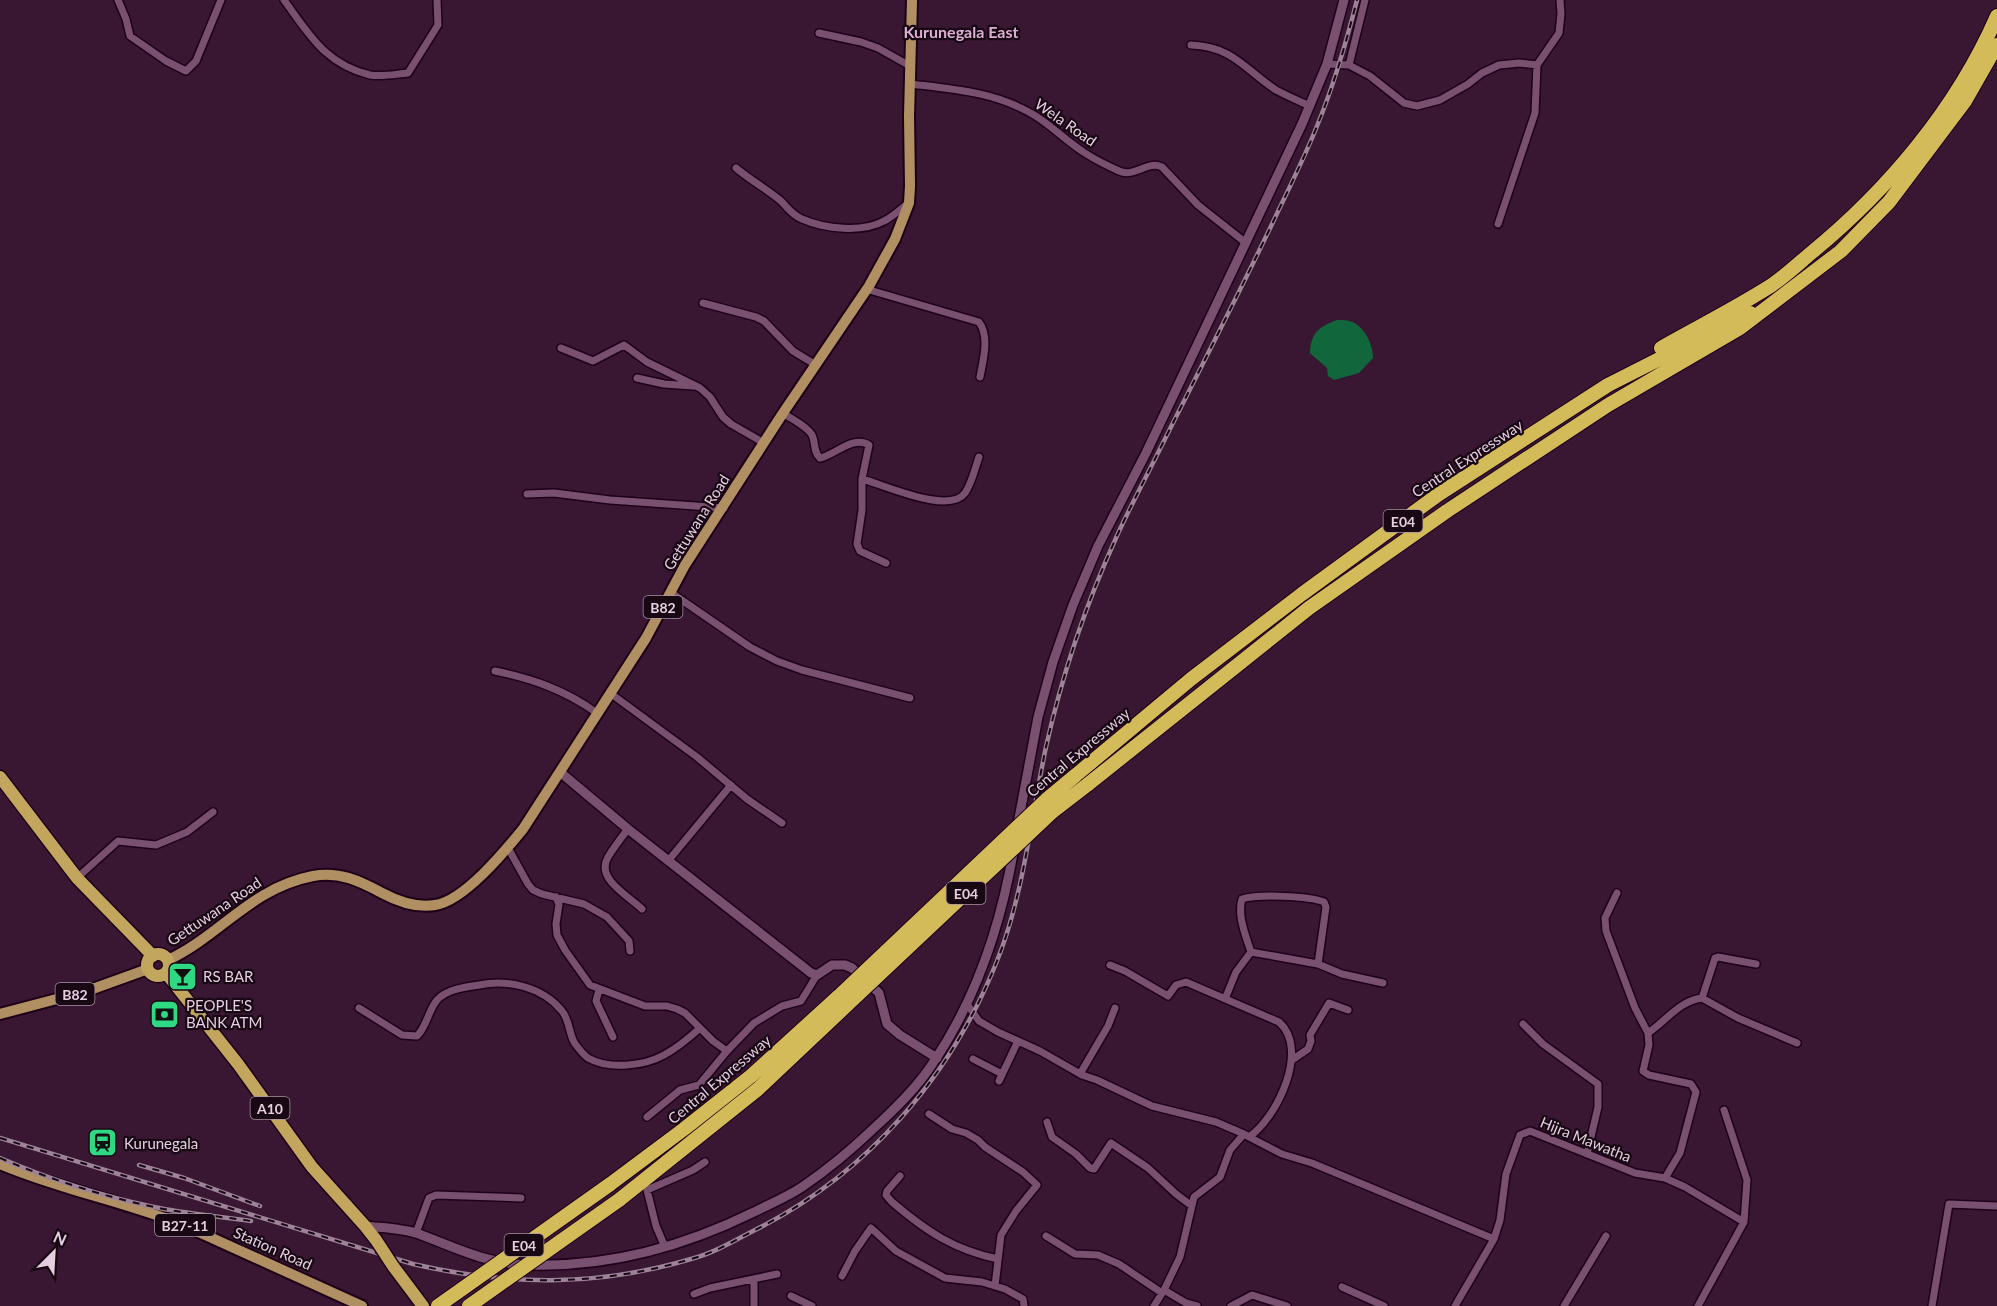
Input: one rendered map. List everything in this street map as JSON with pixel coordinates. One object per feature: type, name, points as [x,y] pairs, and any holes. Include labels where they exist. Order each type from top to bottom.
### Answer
[{"type":"highway","points":[[1608,385],[1621,372],[1773,284],[1844,226],[1907,158],[1953,98],[1984,46],[1997,16]]},
{"type":"highway","points":[[1789,292],[1841,251],[1889,202],[1965,101],[1997,45]]},
{"type":"highway","name":"Central Expressway","points":[[469,1306],[619,1200],[758,1089],[843,1000],[1046,800],[1191,679],[1439,494],[1608,385],[1789,292]]},
{"type":"highway","name":"Central Expressway","points":[[438,1306],[609,1185],[751,1076],[843,1000],[1052,812],[1309,608],[1447,511],[1608,405],[1740,328],[1789,292]]},
{"type":"highway","points":[[0,777],[77,878],[153,956]]},
{"type":"highway","points":[[162,955],[168,960],[169,967],[166,973],[156,976],[148,969],[148,962],[153,956],[162,955]]},
{"type":"highway","name":"A10","points":[[166,973],[238,1064],[312,1167],[376,1240],[420,1305]]},
{"type":"main road","name":"Gettuwana Road","points":[[168,960],[195,945],[257,897],[282,885],[312,876],[339,875],[357,880],[403,901],[419,905],[435,905],[447,901],[465,889],[508,848],[532,817],[649,633],[685,565],[866,289],[895,239],[909,203],[912,0]]},
{"type":"main road","name":"B82","points":[[0,1014],[87,991],[148,969]]},
{"type":"main road","name":"Station Road","points":[[0,1164],[47,1182],[156,1214],[362,1306]]},
{"type":"street","points":[[118,0],[130,36],[166,61],[186,70],[196,61],[221,0]]},
{"type":"street","points":[[284,0],[315,44],[342,64],[372,75],[408,73],[438,25],[437,0]]},
{"type":"street","points":[[365,1226],[417,1233],[487,1260],[529,1265],[599,1262],[665,1247],[720,1229],[801,1188],[846,1154],[882,1121],[937,1058],[967,1004],[993,942],[1012,860],[1038,717],[1053,662],[1073,605],[1098,546],[1146,453],[1310,106],[1327,64],[1344,0]]},
{"type":"street","points":[[1348,65],[1365,0]]},
{"type":"street","points":[[1498,224],[1535,113],[1537,65],[1559,33],[1560,0]]},
{"type":"street","points":[[819,33],[869,45],[910,66]]},
{"type":"street","points":[[1191,45],[1206,45],[1235,57],[1278,90],[1310,106]]},
{"type":"street","points":[[1327,64],[1348,65],[1370,76],[1404,102],[1417,106],[1440,100],[1468,84],[1482,72],[1499,65],[1519,63],[1537,65]]},
{"type":"street","name":"Wela Road","points":[[910,84],[982,94],[1012,104],[1036,116],[1084,153],[1120,171],[1134,172],[1156,164],[1162,167],[1198,205],[1246,243]]},
{"type":"street","points":[[736,168],[782,202],[789,212],[817,224],[835,227],[871,226],[884,221],[909,203]]},
{"type":"street","points":[[866,289],[979,322],[982,325],[985,343],[980,376]]},
{"type":"street","points":[[703,303],[737,311],[764,321],[793,351],[816,365]]},
{"type":"street","points":[[561,348],[593,361],[624,345],[647,362],[695,386],[710,397],[730,424],[764,443]]},
{"type":"street","points":[[637,378],[664,384],[695,386]]},
{"type":"street","points":[[783,413],[809,431],[813,436],[815,453],[820,458],[854,444],[866,443],[869,451],[862,479],[862,510],[857,544],[860,550],[886,563]]},
{"type":"street","points":[[862,479],[929,501],[954,500],[960,498],[966,491],[979,458]]},
{"type":"street","points":[[527,494],[554,493],[610,500],[724,508]]},
{"type":"street","points":[[670,592],[750,646],[777,661],[802,670],[910,698]]},
{"type":"street","points":[[495,671],[554,687],[581,701],[597,713]]},
{"type":"street","points":[[610,693],[782,823]]},
{"type":"street","points":[[560,772],[771,943],[817,975]]},
{"type":"street","points":[[668,861],[730,785]]},
{"type":"street","points":[[77,878],[118,841],[156,845],[187,832],[213,812]]},
{"type":"street","points":[[628,829],[608,857],[605,872],[611,882],[642,909]]},
{"type":"street","points":[[508,848],[533,890],[584,904],[607,917],[629,941],[630,951]]},
{"type":"street","points":[[1617,893],[1605,918],[1606,931],[1635,1008],[1648,1033],[1649,1045],[1643,1071],[1648,1076],[1691,1084],[1696,1092],[1680,1153],[1665,1178]]},
{"type":"street","points":[[556,897],[558,904],[557,935],[590,985],[645,1006],[672,1007],[685,1013],[713,1041],[727,1051]]},
{"type":"street","points":[[1251,952],[1242,919],[1240,905],[1242,899],[1248,897],[1311,898],[1324,902],[1326,907],[1318,964]]},
{"type":"street","points":[[1251,952],[1318,964],[1342,974],[1383,983]]},
{"type":"street","points":[[1225,999],[1236,972],[1251,952]]},
{"type":"street","points":[[1702,998],[1715,958],[1756,964]]},
{"type":"street","points":[[647,1117],[680,1090],[699,1085],[754,1023],[782,1006],[801,1001],[817,975],[832,965],[845,965],[852,968],[879,993],[887,1024],[937,1058]]},
{"type":"street","points":[[1110,965],[1168,996],[1176,985],[1186,982],[1279,1022],[1287,1030],[1292,1045],[1292,1060],[1287,1078],[1268,1120],[1259,1130],[1247,1135],[1230,1150],[1220,1177],[1194,1197],[1183,1247],[1154,1306]]},
{"type":"street","points":[[359,1008],[402,1035],[417,1036],[423,1030],[437,1000],[449,992],[493,982],[512,984],[534,990],[563,1012],[572,1031],[573,1042],[588,1058],[604,1063],[624,1065],[663,1056],[700,1028]]},
{"type":"street","points":[[599,990],[596,1001],[613,1037]]},
{"type":"street","points":[[1648,1033],[1679,1006],[1702,998],[1738,1018],[1797,1043]]},
{"type":"street","points":[[1292,1060],[1308,1049],[1311,1041],[1310,1035],[1329,1003],[1348,1010]]},
{"type":"street","points":[[967,1004],[979,1021],[1080,1074],[1152,1106],[1216,1122],[1247,1135],[1282,1154],[1312,1163],[1494,1239]]},
{"type":"street","points":[[1080,1074],[1108,1026],[1114,1008]]},
{"type":"street","points":[[1523,1024],[1543,1044],[1598,1084],[1598,1107],[1587,1154]]},
{"type":"street","points":[[973,1059],[1001,1078],[1018,1041]]},
{"type":"street","points":[[1698,1306],[1744,1222],[1747,1180],[1724,1110]]},
{"type":"street","points":[[929,1114],[952,1130],[966,1133],[978,1140],[1023,1172],[1037,1185],[1016,1211],[1001,1235],[995,1286]]},
{"type":"street","points":[[1047,1122],[1052,1137],[1076,1154],[1090,1168],[1094,1169],[1111,1143],[1148,1167],[1192,1206]]},
{"type":"street","name":"Hijra Mawatha","points":[[1455,1306],[1494,1239],[1500,1220],[1506,1174],[1520,1135],[1530,1131],[1635,1173],[1665,1178],[1685,1187],[1744,1222]]},
{"type":"street","points":[[665,1247],[656,1226],[647,1190],[693,1170],[705,1162]]},
{"type":"street","points":[[900,1176],[886,1191],[886,1196],[918,1225],[943,1240],[975,1253],[998,1259]]},
{"type":"street","points":[[417,1233],[429,1198],[436,1195],[521,1198]]},
{"type":"street","points":[[1932,1306],[1949,1204],[1997,1206]]},
{"type":"street","points":[[842,1276],[855,1251],[871,1228],[896,1251],[945,1278],[954,1281],[969,1280],[995,1286],[1023,1299],[1024,1306]]},
{"type":"street","points":[[1046,1236],[1075,1254],[1098,1255],[1119,1264],[1163,1291],[1197,1306]]},
{"type":"street","points":[[1564,1306],[1606,1236]]},
{"type":"street","points":[[694,1294],[710,1288],[777,1274]]},
{"type":"street","points":[[754,1279],[754,1306]]},
{"type":"street","points":[[1342,1287],[1384,1306]]},
{"type":"street","points":[[1231,1306],[1252,1295],[1287,1306]]},
{"type":"street","points":[[791,1296],[812,1306]]},
{"type":"green space","points":[[1337,320],[1350,321],[1361,328],[1370,342],[1373,358],[1359,373],[1334,380],[1328,376],[1327,368],[1310,353],[1312,340],[1317,331]]},
{"type":"railway","points":[[0,1138],[413,1264],[448,1271],[518,1279],[587,1279],[621,1275],[699,1256],[732,1242],[796,1207],[834,1181],[869,1151],[901,1118],[930,1082],[956,1044],[978,1004],[997,961],[1014,909],[1052,720],[1085,614],[1125,518],[1244,282],[1307,150],[1334,79],[1357,0]]},
{"type":"railway","points":[[0,1158],[37,1173],[134,1203],[251,1221]]},
{"type":"railway","points":[[139,1165],[184,1178],[260,1206]]},
{"type":"place","name":"RS BAR","points":[[182,976]]},
{"type":"place","name":"PEOPLE'S BANK ATM","points":[[165,1014]]},
{"type":"place","name":"Kurunegala","points":[[103,1143]]},
{"type":"district","name":"Kurunegala East","points":[[961,31]]}]
